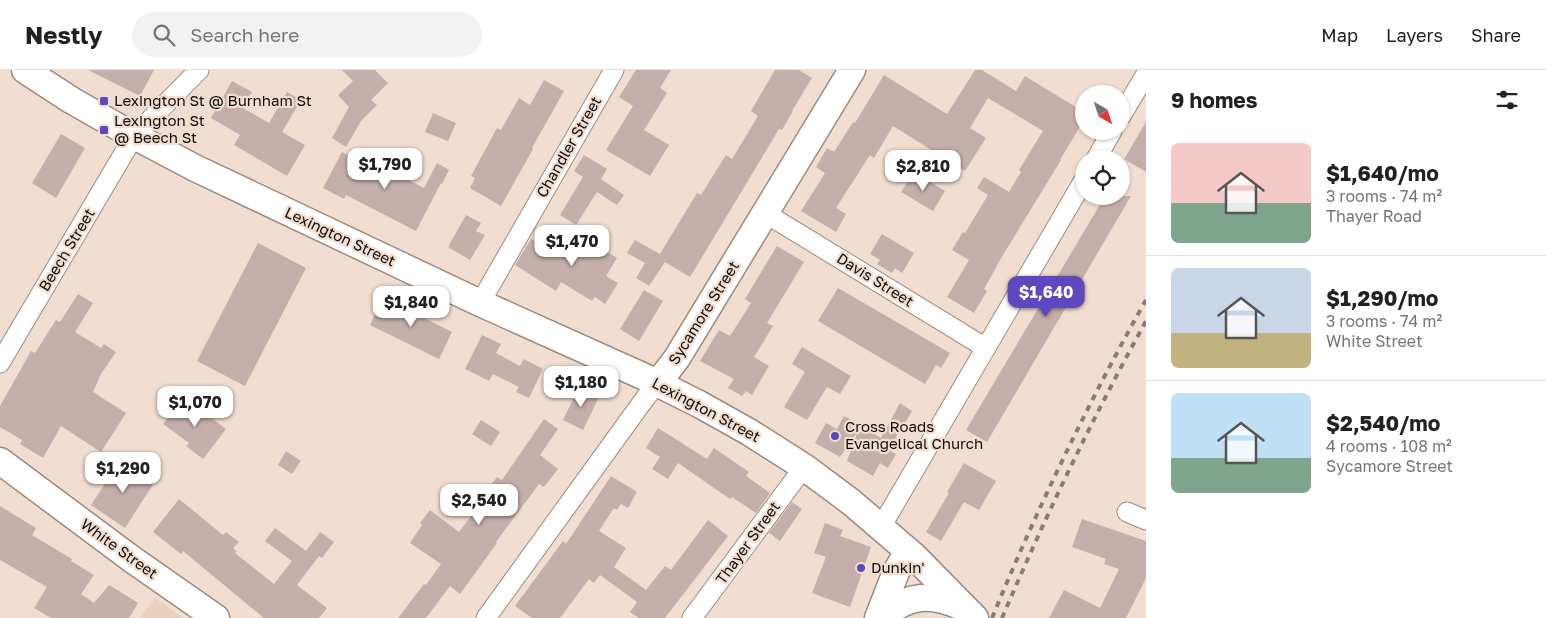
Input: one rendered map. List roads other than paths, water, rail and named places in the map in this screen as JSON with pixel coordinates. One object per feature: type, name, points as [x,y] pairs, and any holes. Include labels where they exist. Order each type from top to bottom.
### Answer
[{"type":"street","name":"Lexington Street","points":[[25,70],[70,100],[195,168],[480,303],[658,383],[749,432],[804,468],[881,527],[908,551],[969,613]]},
{"type":"street","name":"Beech Street","points":[[0,363],[134,136],[199,70]]},
{"type":"street","name":"Chandler Street","points":[[480,303],[614,70]]},
{"type":"street","name":"Sycamore Street","points":[[486,618],[646,397],[677,358],[852,70]]},
{"type":"street","points":[[1130,101],[1146,74]]},
{"type":"street","points":[[881,527],[1075,195]]},
{"type":"street","name":"Davis Street","points":[[765,212],[986,348]]},
{"type":"street","name":"White Street","points":[[0,461],[133,560],[216,618]]},
{"type":"street","name":"Thayer Street","points":[[692,618],[804,468]]},
{"type":"street","points":[[1127,512],[1146,520]]},
{"type":"street","points":[[878,618],[896,572],[908,551]]},
{"type":"street","points":[[882,618],[901,603],[913,598],[940,600],[969,613]]},
{"type":"railway","points":[[992,618],[1064,457],[1146,300]]},
{"type":"railway","points":[[1002,618],[1070,468],[1146,321]]},
{"type":"place","name":"Lexington St @ Burnham St","points":[[104,101]]},
{"type":"place","name":"Lexington St @ Beech St","points":[[104,130]]},
{"type":"place","name":"Cross Roads Evangelical Church","points":[[835,436]]},
{"type":"place","name":"Dunkin'","points":[[861,568]]}]
